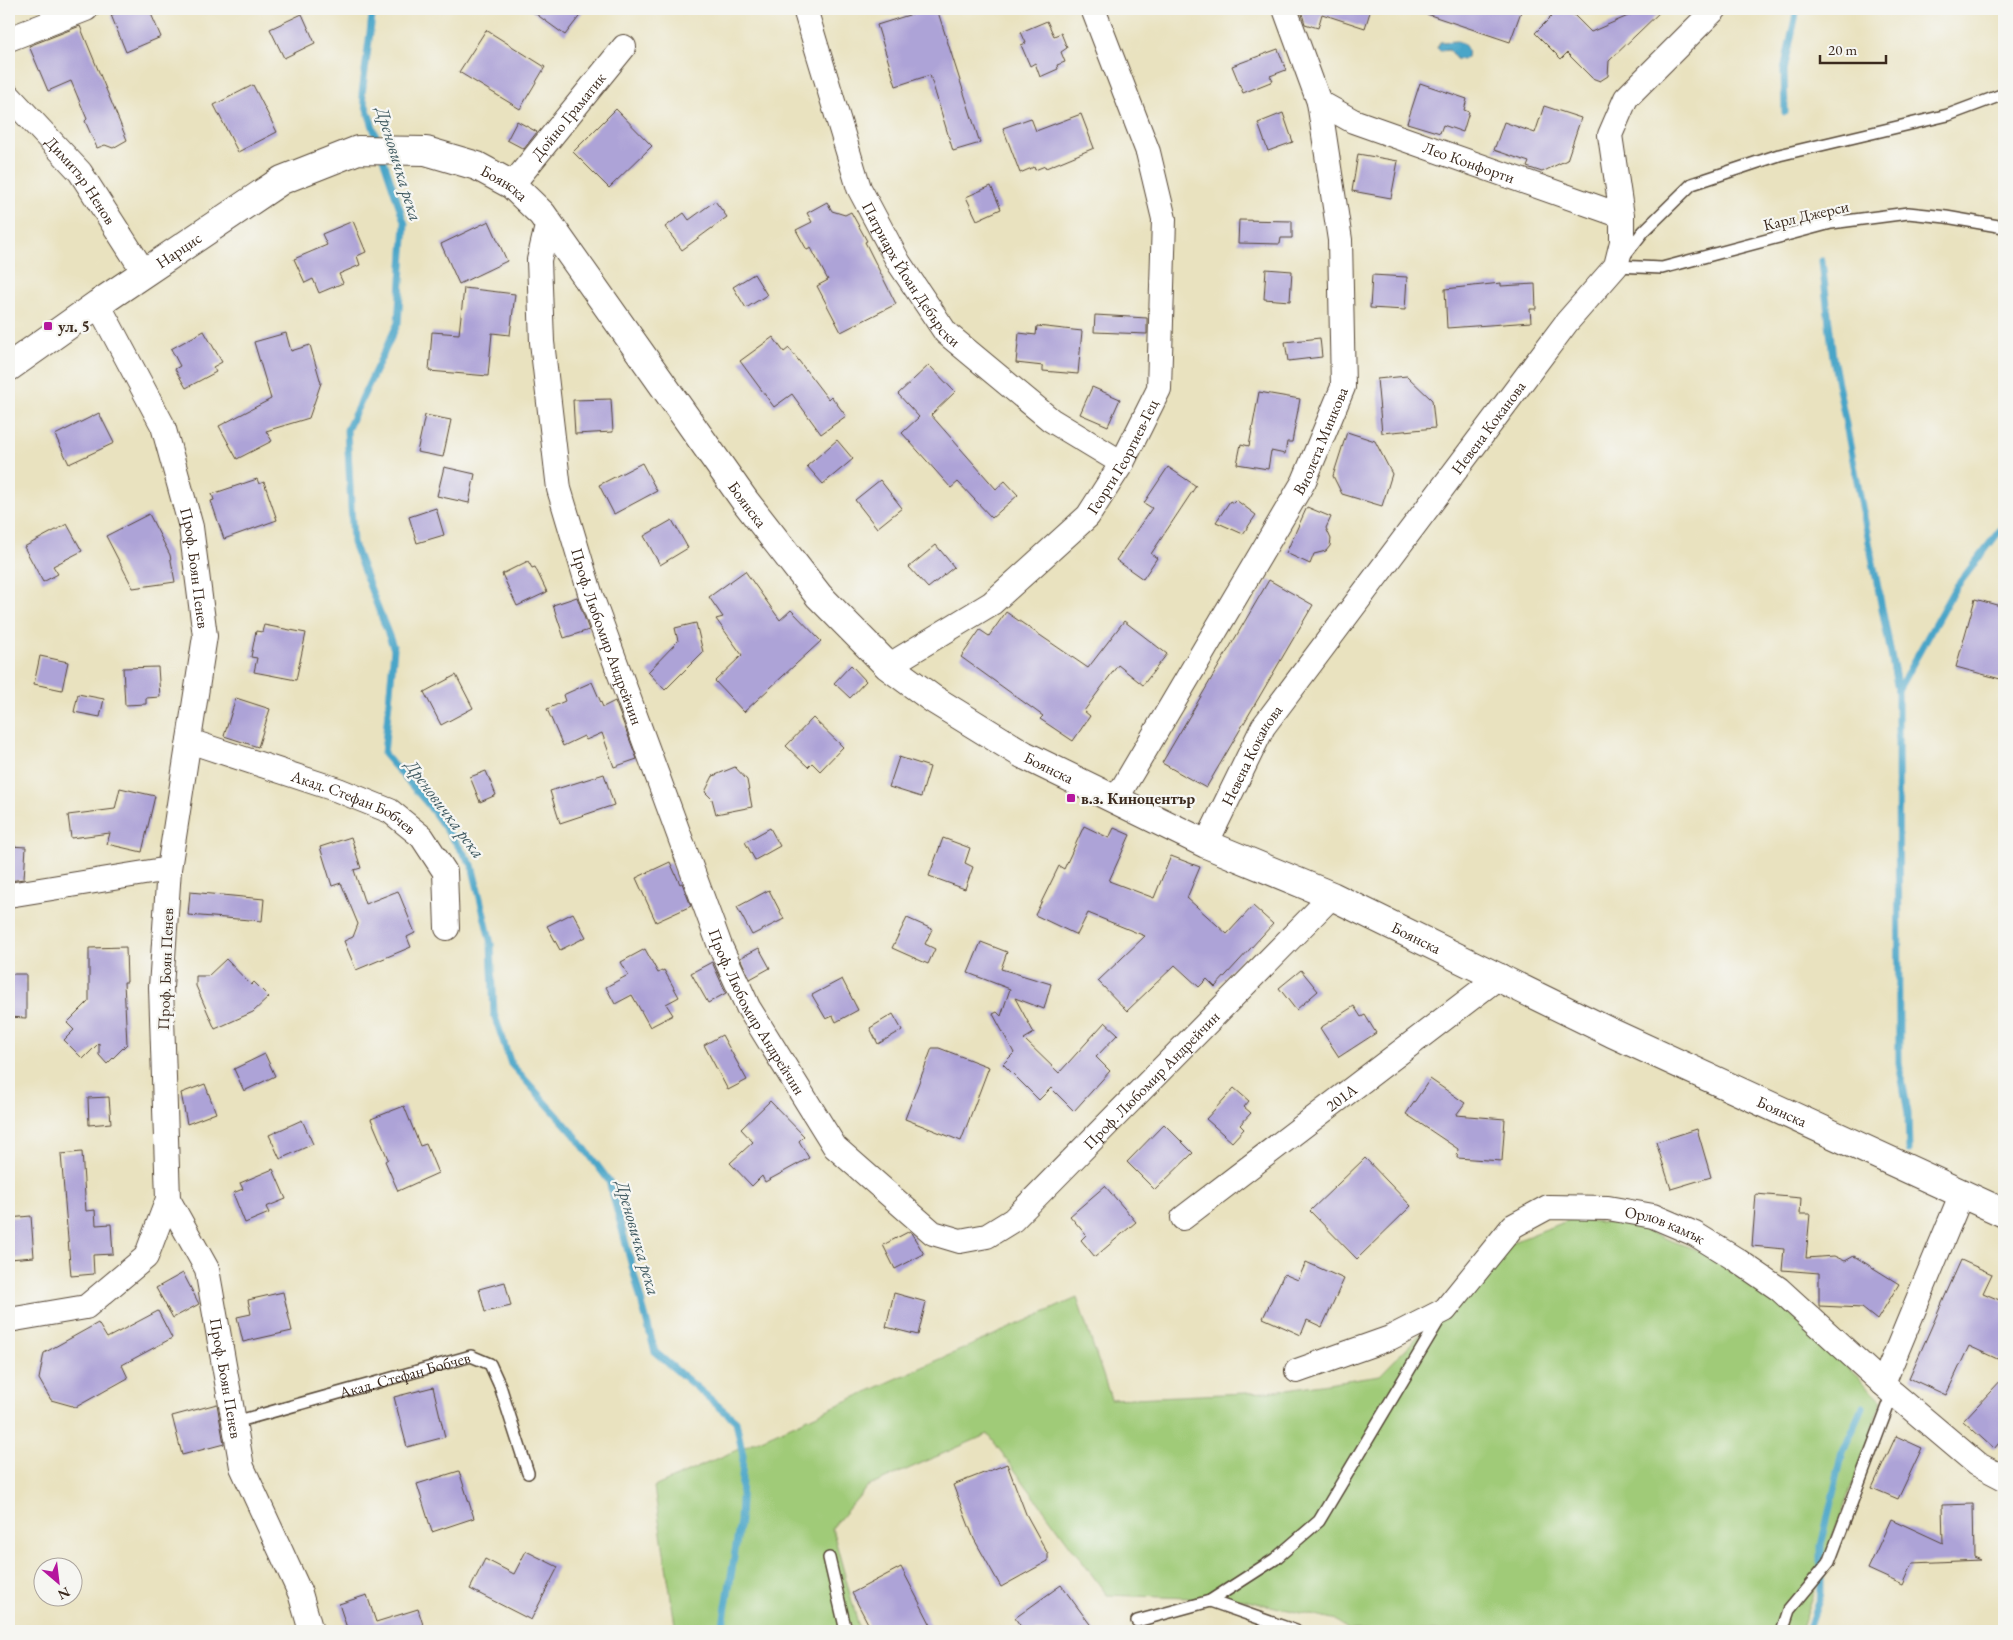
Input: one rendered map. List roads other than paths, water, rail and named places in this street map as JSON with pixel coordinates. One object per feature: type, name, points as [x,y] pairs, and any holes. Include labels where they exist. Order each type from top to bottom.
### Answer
[{"type":"main road","name":"Боянска","points":[[358,150],[426,151],[477,166],[512,185],[548,222],[744,501],[820,596],[888,666],[933,700],[1024,755],[1206,844],[1332,896],[1500,976],[1612,1033],[2004,1213]]},
{"type":"main road","name":"Нарцис","points":[[9,368],[144,272],[282,180],[358,150]]},
{"type":"street","points":[[9,39],[86,9]]},
{"type":"street","name":"Патриарх Йоан Дебърски","points":[[805,9],[859,188],[899,263],[946,333],[1051,420],[1122,463]]},
{"type":"street","name":"Георги Георгиев-Гец","points":[[888,666],[992,602],[1088,516],[1122,463],[1159,389],[1164,219],[1148,152],[1093,9]]},
{"type":"street","name":"Виолета Минкова","points":[[1115,800],[1304,481],[1343,387],[1340,240],[1319,102],[1285,9]]},
{"type":"street","name":"Невена Коканова","points":[[1206,844],[1263,727],[1567,322],[1616,266],[1622,242],[1622,216],[1610,135],[1626,98],[1715,9]]},
{"type":"street","name":"Дойно Граматик","points":[[512,185],[624,47]]},
{"type":"street","name":"Димитър Ненов","points":[[9,96],[80,172],[144,272]]},
{"type":"street","name":"Лео Конфорти","points":[[1319,102],[1353,121],[1622,216]]},
{"type":"street","name":"Проф. Любомир Андрейчин","points":[[548,222],[539,260],[542,342],[559,489],[591,596],[720,946],[748,1007],[835,1147],[933,1233],[960,1241],[987,1236],[1012,1220],[1332,896]]},
{"type":"street","name":"Проф. Боян Пенев","points":[[98,304],[163,426],[191,527],[205,636],[169,869],[161,987],[168,1199],[207,1269],[242,1467],[300,1593],[311,1631]]},
{"type":"street","name":"Акад. Стефан Бобчев","points":[[189,741],[338,790],[390,811],[422,837],[446,872],[447,928]]},
{"type":"street","points":[[9,895],[169,869]]},
{"type":"street","name":"201А","points":[[1183,1218],[1500,976]]},
{"type":"street","points":[[1888,1388],[1962,1193]]},
{"type":"street","points":[[9,1318],[15,1320],[86,1307],[146,1257],[168,1199]]},
{"type":"street","name":"Орлов камък","points":[[1297,1372],[1390,1338],[1445,1310],[1513,1226],[1548,1208],[1608,1208],[1644,1214],[1695,1234],[1779,1289],[1888,1388],[1977,1464],[2004,1478]]},
{"type":"lane","points":[[1616,266],[1642,232],[1692,184],[1779,155],[1948,115],[2004,94]]},
{"type":"lane","name":"Карл Джерси","points":[[1616,266],[1662,268],[1831,223],[1908,213],[1946,217],[2004,227]]},
{"type":"lane","points":[[1137,1621],[1210,1601],[1275,1559],[1319,1521],[1445,1310]]},
{"type":"lane","name":"Акад. Стефан Бобчев","points":[[235,1422],[471,1356],[490,1364],[500,1386],[528,1473]]},
{"type":"lane","points":[[1782,1631],[1789,1610],[1829,1562],[1888,1388]]},
{"type":"lane","points":[[828,1558],[846,1631]]},
{"type":"lane","points":[[1210,1601],[1296,1631]]},
{"type":"water","points":[[1457,41],[1462,43],[1467,49],[1467,57],[1463,60],[1456,59],[1449,50],[1440,51],[1437,48],[1440,42]]},
{"type":"waterway","name":"Дреновичка река","points":[[373,9],[362,94],[379,145]]},
{"type":"waterway","points":[[1785,112],[1784,70],[1796,14],[1800,9]]},
{"type":"waterway","name":"Дреновичка река","points":[[382,155],[405,224],[398,323],[347,430],[353,543],[394,649],[384,754],[427,803],[472,865],[491,944],[494,1014],[511,1064],[574,1134],[609,1181],[655,1352],[736,1421],[743,1456],[740,1521],[722,1631]]},
{"type":"waterway","points":[[1822,261],[1833,358],[1898,690],[1899,1063],[1908,1113],[1909,1150]]},
{"type":"waterway","points":[[1898,690],[1954,590],[2004,525]]},
{"type":"waterway","points":[[1808,1631],[1821,1594],[1821,1546],[1843,1452],[1863,1407]]},
{"type":"place","name":"ул. 5","points":[[48,326]]},
{"type":"place","name":"в.з. Киноцентър","points":[[1071,798]]}]
